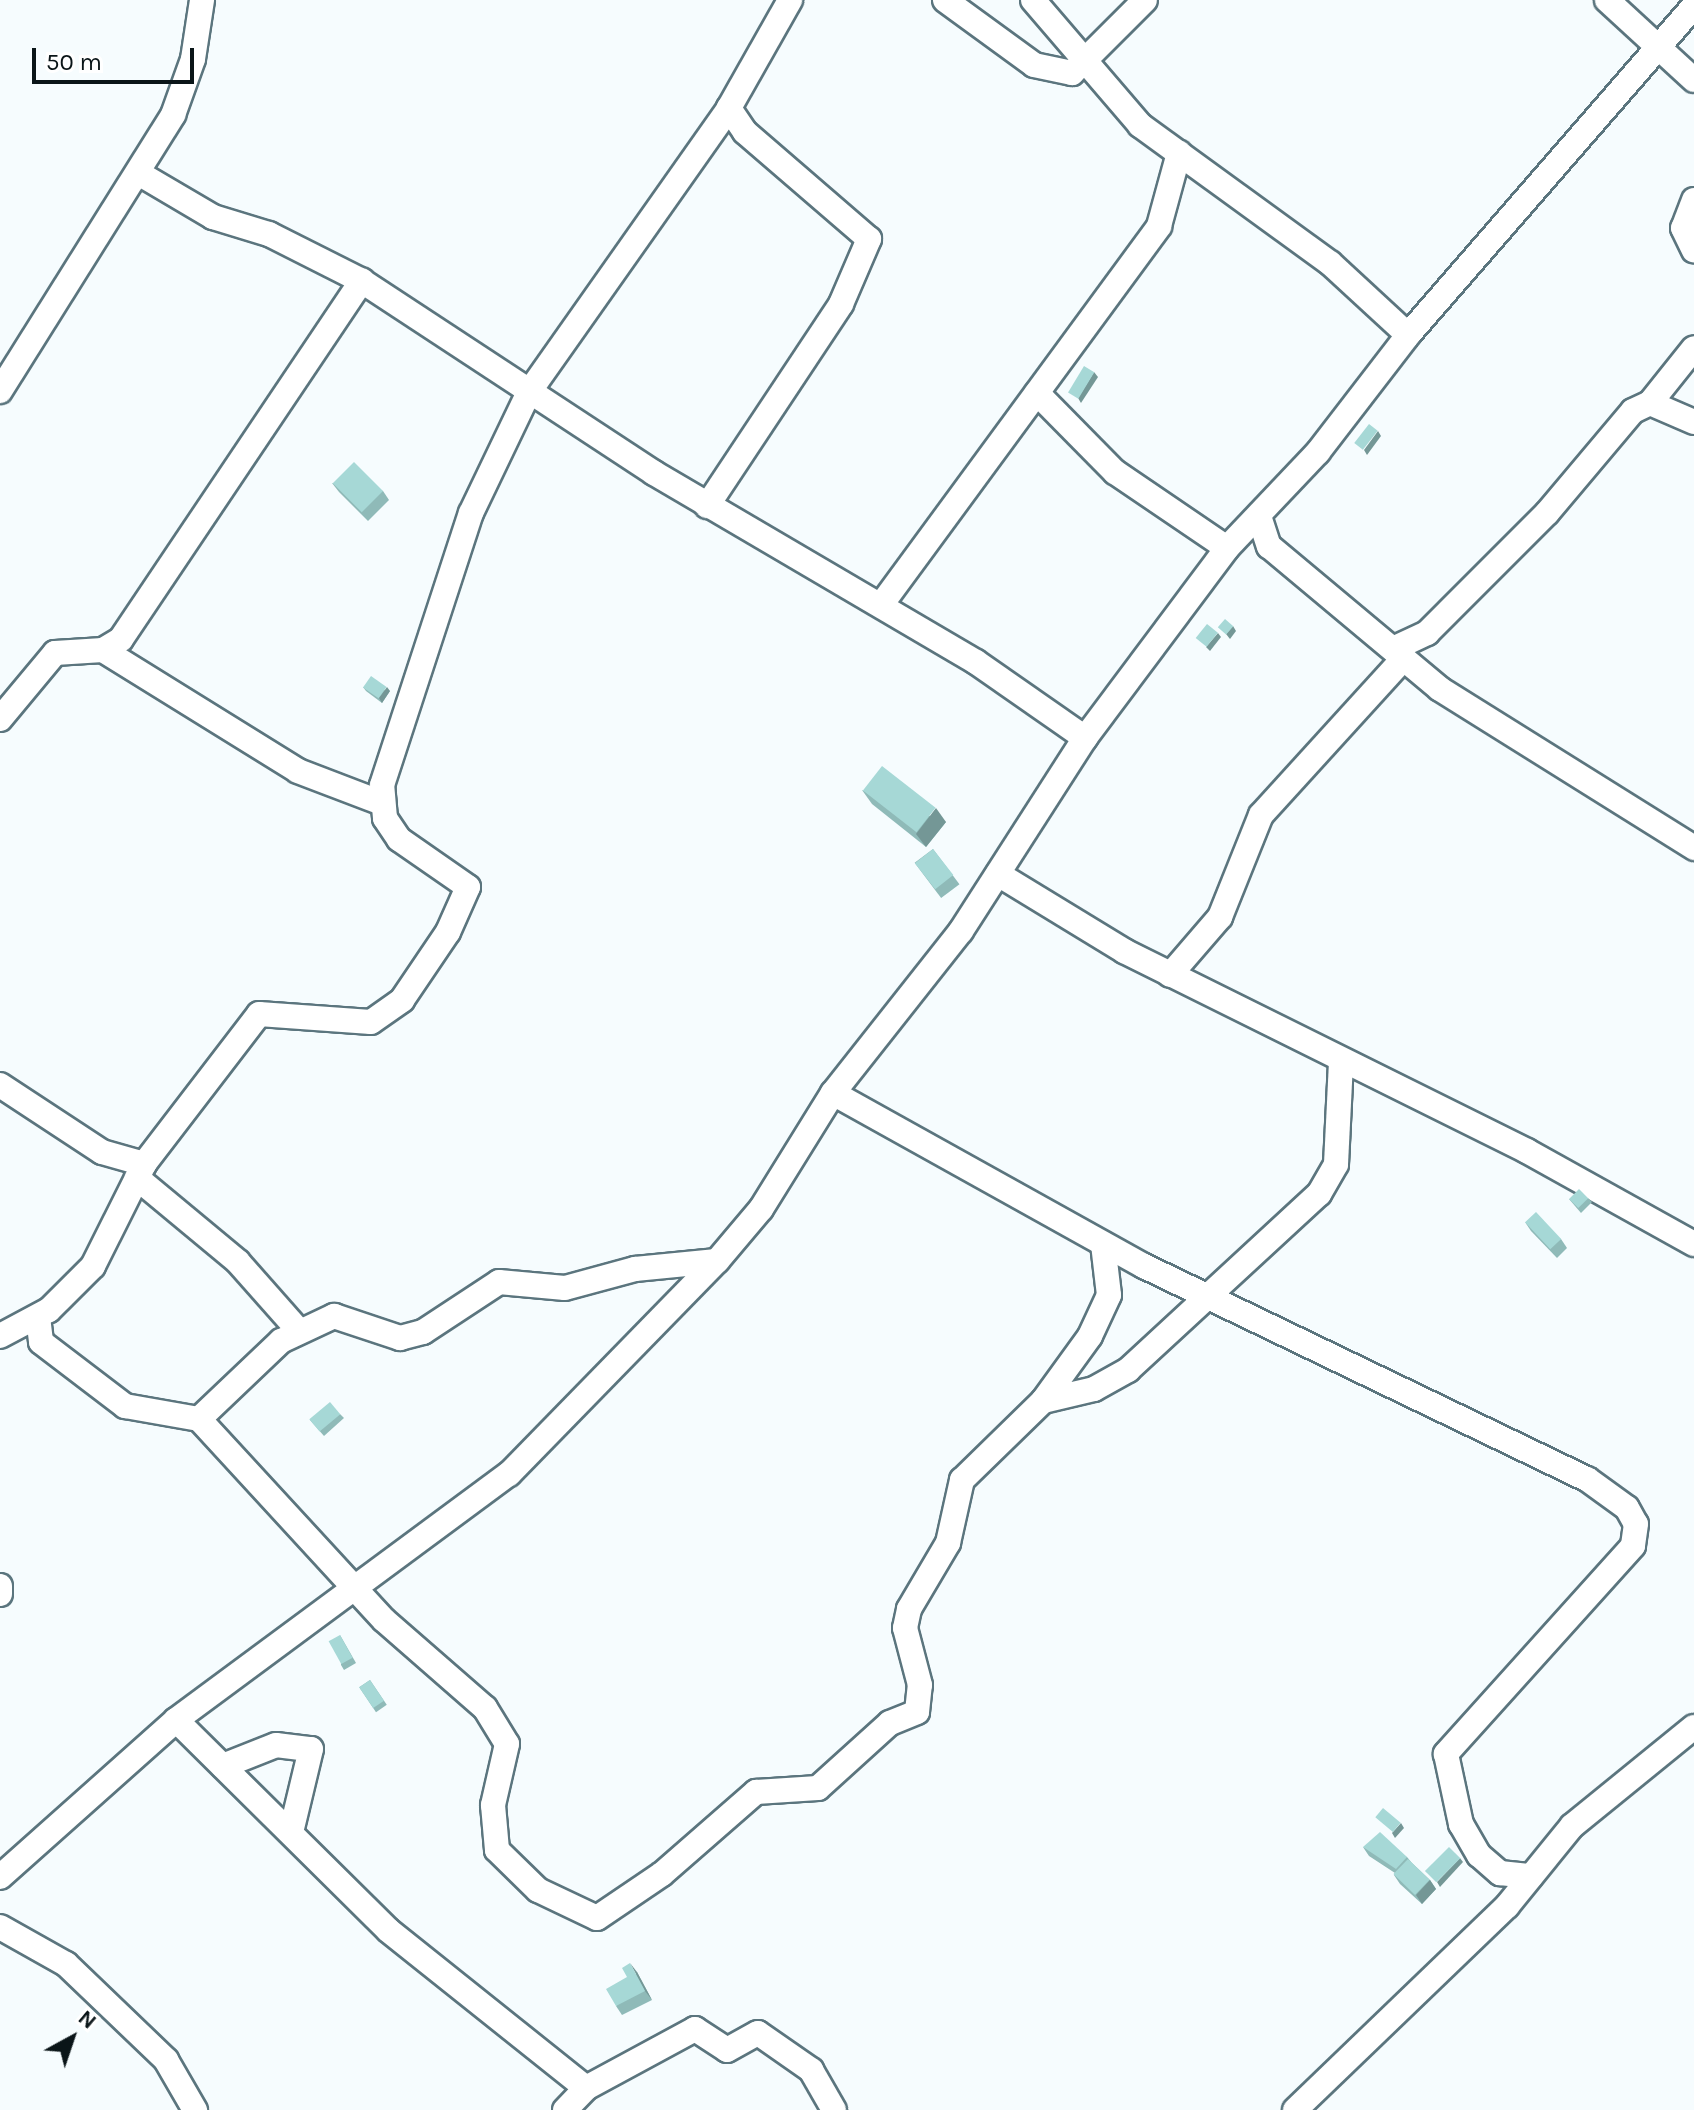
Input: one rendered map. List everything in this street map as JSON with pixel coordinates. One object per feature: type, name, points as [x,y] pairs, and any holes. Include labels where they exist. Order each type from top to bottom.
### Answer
[{"type":"street","points":[[0,391],[70,270],[140,174],[185,86],[202,0]]},
{"type":"street","points":[[0,1336],[38,1317],[93,1266],[140,1171],[249,1022],[264,1013],[371,1022],[396,1008],[440,944],[468,887],[399,839],[382,803],[471,513],[529,392],[729,108],[790,0]]},
{"type":"street","points":[[945,0],[1034,65],[1061,73],[1086,66],[1145,0]]},
{"type":"street","points":[[1033,0],[1086,66],[1179,153],[1330,263],[1408,335]]},
{"type":"street","points":[[1607,0],[1660,45],[1694,80]]},
{"type":"street","points":[[0,1877],[176,1720],[350,1585],[509,1474],[717,1261],[761,1209],[833,1093],[998,874],[1085,738],[1227,548],[1259,516],[1408,335],[1694,6]]},
{"type":"street","points":[[707,506],[841,304],[869,239],[745,132],[729,108]]},
{"type":"street","points":[[881,605],[1159,226],[1179,153]]},
{"type":"street","points":[[140,174],[213,217],[269,234],[362,281],[707,506],[881,605],[1085,738]]},
{"type":"street","points":[[1694,200],[1683,228],[1694,251]]},
{"type":"street","points":[[0,719],[55,653],[103,650],[121,639],[169,575],[362,281]]},
{"type":"street","points":[[1170,975],[1220,917],[1261,815],[1398,653],[1427,633],[1547,513],[1633,411],[1650,403],[1694,348]]},
{"type":"street","points":[[1037,393],[1115,472],[1227,548]]},
{"type":"street","points":[[1650,403],[1694,422]]},
{"type":"street","points":[[1259,516],[1269,546],[1476,716],[1694,848]]},
{"type":"street","points":[[103,650],[298,771],[382,803]]},
{"type":"street","points":[[998,874],[1170,975],[1527,1151],[1694,1244]]},
{"type":"street","points":[[1043,1401],[1112,1381],[1213,1299],[1330,1181],[1341,1061]]},
{"type":"street","points":[[0,1085],[102,1152],[140,1171],[238,1262],[299,1331]]},
{"type":"street","points":[[833,1093],[1103,1244],[1587,1479],[1627,1508],[1636,1524],[1633,1546],[1446,1754],[1461,1824],[1479,1855],[1500,1873],[1531,1876]]},
{"type":"street","points":[[38,1317],[41,1342],[125,1406],[199,1419],[350,1585],[469,1691],[502,1731],[506,1758],[491,1836],[511,1869],[575,1912],[597,1918],[662,1874],[756,1792],[818,1788],[890,1723],[917,1712],[920,1685],[905,1619],[948,1543],[955,1495],[975,1464],[1043,1401],[1109,1295],[1103,1244]]},
{"type":"street","points":[[199,1419],[262,1356],[299,1331],[337,1315],[400,1338],[423,1332],[499,1282],[565,1288],[635,1269],[717,1261]]},
{"type":"street","points":[[0,1586],[0,1594]]},
{"type":"street","points":[[176,1720],[388,1930],[586,2088]]},
{"type":"street","points":[[1295,2110],[1531,1876],[1572,1826],[1694,1727]]},
{"type":"street","points":[[223,1766],[276,1745],[311,1749],[291,1832]]},
{"type":"street","points":[[0,1927],[66,1964],[166,2060],[195,2110]]},
{"type":"street","points":[[565,2110],[586,2088],[695,2029],[727,2050],[758,2033],[811,2070],[834,2110]]},
{"type":"building","points":[[1084,366],[1094,372],[1078,399],[1068,393]]},
{"type":"building","points":[[1369,424],[1378,431],[1363,450],[1354,443]]},
{"type":"building","points":[[354,462],[383,491],[362,512],[333,483]]},
{"type":"building","points":[[1225,619],[1233,626],[1226,635],[1218,627]]},
{"type":"building","points":[[1207,624],[1218,633],[1207,647],[1196,638]]},
{"type":"building","points":[[371,676],[387,687],[379,698],[363,687]]},
{"type":"building","points":[[882,766],[936,808],[916,832],[863,790]]},
{"type":"building","points":[[933,849],[953,875],[935,889],[915,863]]},
{"type":"building","points":[[1579,1189],[1588,1198],[1578,1208],[1569,1199]]},
{"type":"building","points":[[1536,1212],[1561,1239],[1550,1249],[1525,1222]]},
{"type":"building","points":[[330,1402],[340,1414],[320,1432],[309,1419]]},
{"type":"building","points":[[340,1635],[353,1658],[341,1664],[329,1641]]},
{"type":"building","points":[[370,1680],[384,1701],[373,1708],[359,1687]]},
{"type":"building","points":[[1383,1808],[1401,1823],[1393,1832],[1375,1817]]},
{"type":"building","points":[[1380,1832],[1407,1857],[1396,1869],[1363,1847]]},
{"type":"building","points":[[1449,1847],[1460,1858],[1436,1882],[1425,1871]]},
{"type":"building","points":[[1408,1859],[1430,1880],[1415,1895],[1393,1874]]},
{"type":"building","points":[[630,1963],[645,1991],[616,2006],[606,1989],[627,1977],[622,1968]]}]
